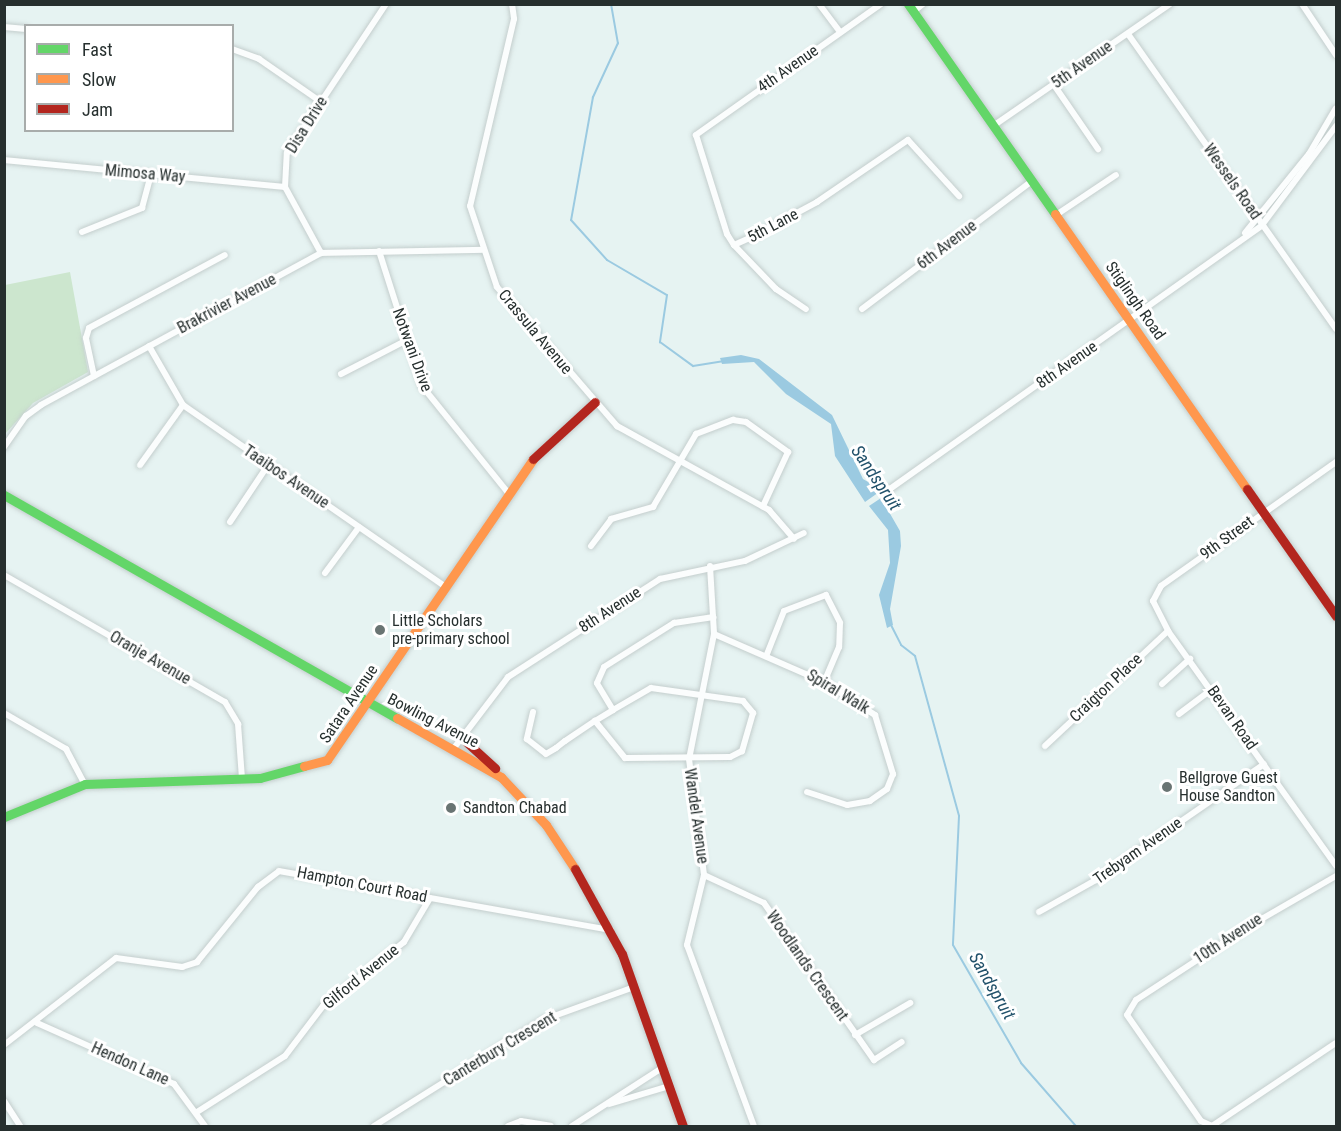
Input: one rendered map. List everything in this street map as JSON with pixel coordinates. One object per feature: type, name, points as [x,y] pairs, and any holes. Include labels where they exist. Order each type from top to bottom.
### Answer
[{"type":"street","name":"Disa Drive","points":[[285,187],[289,149],[386,4]]},
{"type":"street","name":"Crassula Avenue","points":[[512,4],[514,19],[470,206],[483,250],[504,298],[595,402],[632,438],[763,506],[794,539]]},
{"type":"street","points":[[819,4],[840,32]]},
{"type":"street","name":"4th Avenue","points":[[696,135],[881,4]]},
{"type":"street","points":[[910,8],[923,4]]},
{"type":"street","name":"5th Avenue","points":[[993,126],[1170,4]]},
{"type":"street","points":[[1302,4],[1336,55]]},
{"type":"street","name":"Stiglingh Road","points":[[910,8],[1336,616]]},
{"type":"street","points":[[4,27],[24,29]]},
{"type":"street","name":"Wessels Road","points":[[1128,34],[1336,329]]},
{"type":"street","points":[[234,50],[259,59],[321,102]]},
{"type":"street","points":[[1054,85],[1098,149]]},
{"type":"street","name":"8th Avenue","points":[[1244,236],[1309,154],[1336,108]]},
{"type":"street","name":"8th Avenue","points":[[887,491],[1262,225],[1316,160],[1336,126]]},
{"type":"street","name":"5th Lane","points":[[696,135],[734,245],[818,202],[908,140],[959,196]]},
{"type":"street","points":[[1309,154],[1316,160]]},
{"type":"street","name":"Mimosa Way","points":[[4,160],[285,187]]},
{"type":"street","points":[[82,232],[142,208],[151,174]]},
{"type":"street","points":[[1056,215],[1116,175]]},
{"type":"street","name":"6th Avenue","points":[[862,309],[1032,182]]},
{"type":"street","points":[[285,187],[321,253]]},
{"type":"street","points":[[734,245],[776,289],[806,309]]},
{"type":"street","name":"Brakrivier Avenue","points":[[4,447],[26,416],[93,376],[321,253],[483,250]]},
{"type":"street","name":"Notwani Drive","points":[[379,251],[407,340],[429,398],[509,494]]},
{"type":"street","points":[[93,376],[86,338],[89,328],[225,255]]},
{"type":"street","points":[[341,374],[407,340]]},
{"type":"street","name":"Taaibos Avenue","points":[[149,346],[183,405],[447,588]]},
{"type":"street","name":"Satara Avenue","points":[[4,817],[85,784],[274,776],[327,759],[368,704],[542,445],[595,402]]},
{"type":"street","points":[[140,465],[183,405]]},
{"type":"street","points":[[591,546],[611,519],[653,507],[677,463],[700,431],[747,422],[789,456],[763,506]]},
{"type":"street","name":"9th Street","points":[[1168,631],[1154,604],[1156,590],[1336,462]]},
{"type":"street","points":[[230,522],[268,465]]},
{"type":"street","name":"Bowling Avenue","points":[[4,495],[368,704],[454,748],[501,777],[568,856],[611,930],[634,987],[683,1126]]},
{"type":"street","points":[[325,573],[359,527]]},
{"type":"street","name":"8th Avenue","points":[[454,748],[494,690],[521,668],[660,579],[769,554],[804,533]]},
{"type":"street","name":"Wandel Avenue","points":[[710,566],[714,634],[689,759],[704,875],[688,927],[689,957],[754,1126]]},
{"type":"street","name":"Oranje Avenue","points":[[4,575],[225,702],[238,724],[242,778]]},
{"type":"street","points":[[768,654],[784,611],[826,595],[840,623],[839,646],[824,682]]},
{"type":"street","points":[[613,710],[597,682],[604,667],[674,623],[714,617]]},
{"type":"street","name":"Bevan Road","points":[[1168,631],[1212,689],[1336,866]]},
{"type":"street","name":"Craigton Place","points":[[1045,746],[1168,631]]},
{"type":"street","name":"Spiral Walk","points":[[714,634],[768,654],[824,682],[875,715],[893,778],[878,796],[861,804],[842,804],[807,792]]},
{"type":"street","points":[[1162,684],[1190,659]]},
{"type":"street","points":[[533,712],[527,740],[542,753],[651,688],[743,701],[753,713],[740,754],[689,759],[625,758],[595,722]]},
{"type":"street","points":[[1179,714],[1212,689]]},
{"type":"street","points":[[4,713],[66,749],[85,784]]},
{"type":"street","points":[[462,738],[501,777]]},
{"type":"street","name":"Trebyam Avenue","points":[[1039,912],[1082,890],[1264,764]]},
{"type":"street","name":"Hampton Court Road","points":[[4,1045],[38,1023],[116,958],[193,964],[258,887],[279,872],[611,930]]},
{"type":"street","name":"Woodlands Crescent","points":[[704,875],[764,903],[868,1054],[877,1060],[902,1041]]},
{"type":"street","name":"10th Avenue","points":[[1212,1126],[1201,1121],[1128,1012],[1136,1000],[1246,928],[1336,876]]},
{"type":"street","name":"Gilford Avenue","points":[[197,1112],[285,1056],[322,1006],[404,942],[430,898]]},
{"type":"street","name":"Canterbury Crescent","points":[[374,1126],[543,1020],[634,987]]},
{"type":"street","points":[[855,1035],[910,1003]]},
{"type":"street","name":"Hendon Lane","points":[[38,1023],[174,1084],[197,1112],[205,1126]]},
{"type":"street","points":[[1212,1126],[1336,1043]]},
{"type":"street","points":[[572,1126],[662,1068]]},
{"type":"street","points":[[609,1104],[669,1086]]},
{"type":"street","points":[[4,1101],[20,1126]]},
{"type":"street","points":[[508,1126],[521,1121],[551,1126]]},
{"type":"green space","points":[[70,272],[88,372],[33,403],[5,434],[5,285]]},
{"type":"water","points":[[741,355],[759,359],[832,415],[863,479],[882,490],[865,502],[835,456],[831,424],[786,394],[754,362],[722,364],[720,358]]},
{"type":"water","points":[[881,498],[900,531],[901,546],[890,609],[893,625],[887,628],[879,595],[890,563],[888,530],[869,506]]},
{"type":"waterway","name":"Sandspruit","points":[[611,4],[618,43],[593,97],[571,220],[607,260],[667,295],[660,342],[693,366],[723,361]]},
{"type":"waterway","name":"Sandspruit","points":[[891,625],[901,645],[915,656],[959,816],[953,945],[1021,1063],[1076,1126]]},
{"type":"traffic: fast","points":[[908,4],[1055,214]]},
{"type":"traffic: fast","points":[[4,495],[397,718]]},
{"type":"traffic: fast","points":[[4,817],[85,784],[260,778],[304,766]]},
{"type":"traffic: slow","points":[[1055,214],[1247,489]]},
{"type":"traffic: slow","points":[[304,766],[327,760],[533,459]]},
{"type":"traffic: slow","points":[[397,718],[501,777],[546,825],[575,869]]},
{"type":"traffic: jam","points":[[533,459],[595,402]]},
{"type":"traffic: jam","points":[[1247,489],[1336,616]]},
{"type":"traffic: jam","points":[[462,738],[495,768]]},
{"type":"traffic: jam","points":[[575,869],[622,954],[683,1126]]},
{"type":"place","name":"Little Scholars pre-primary school","points":[[380,630]]},
{"type":"place","name":"Bellgrove Guest House Sandton","points":[[1167,787]]},
{"type":"place","name":"Sandton Chabad","points":[[451,808]]}]
